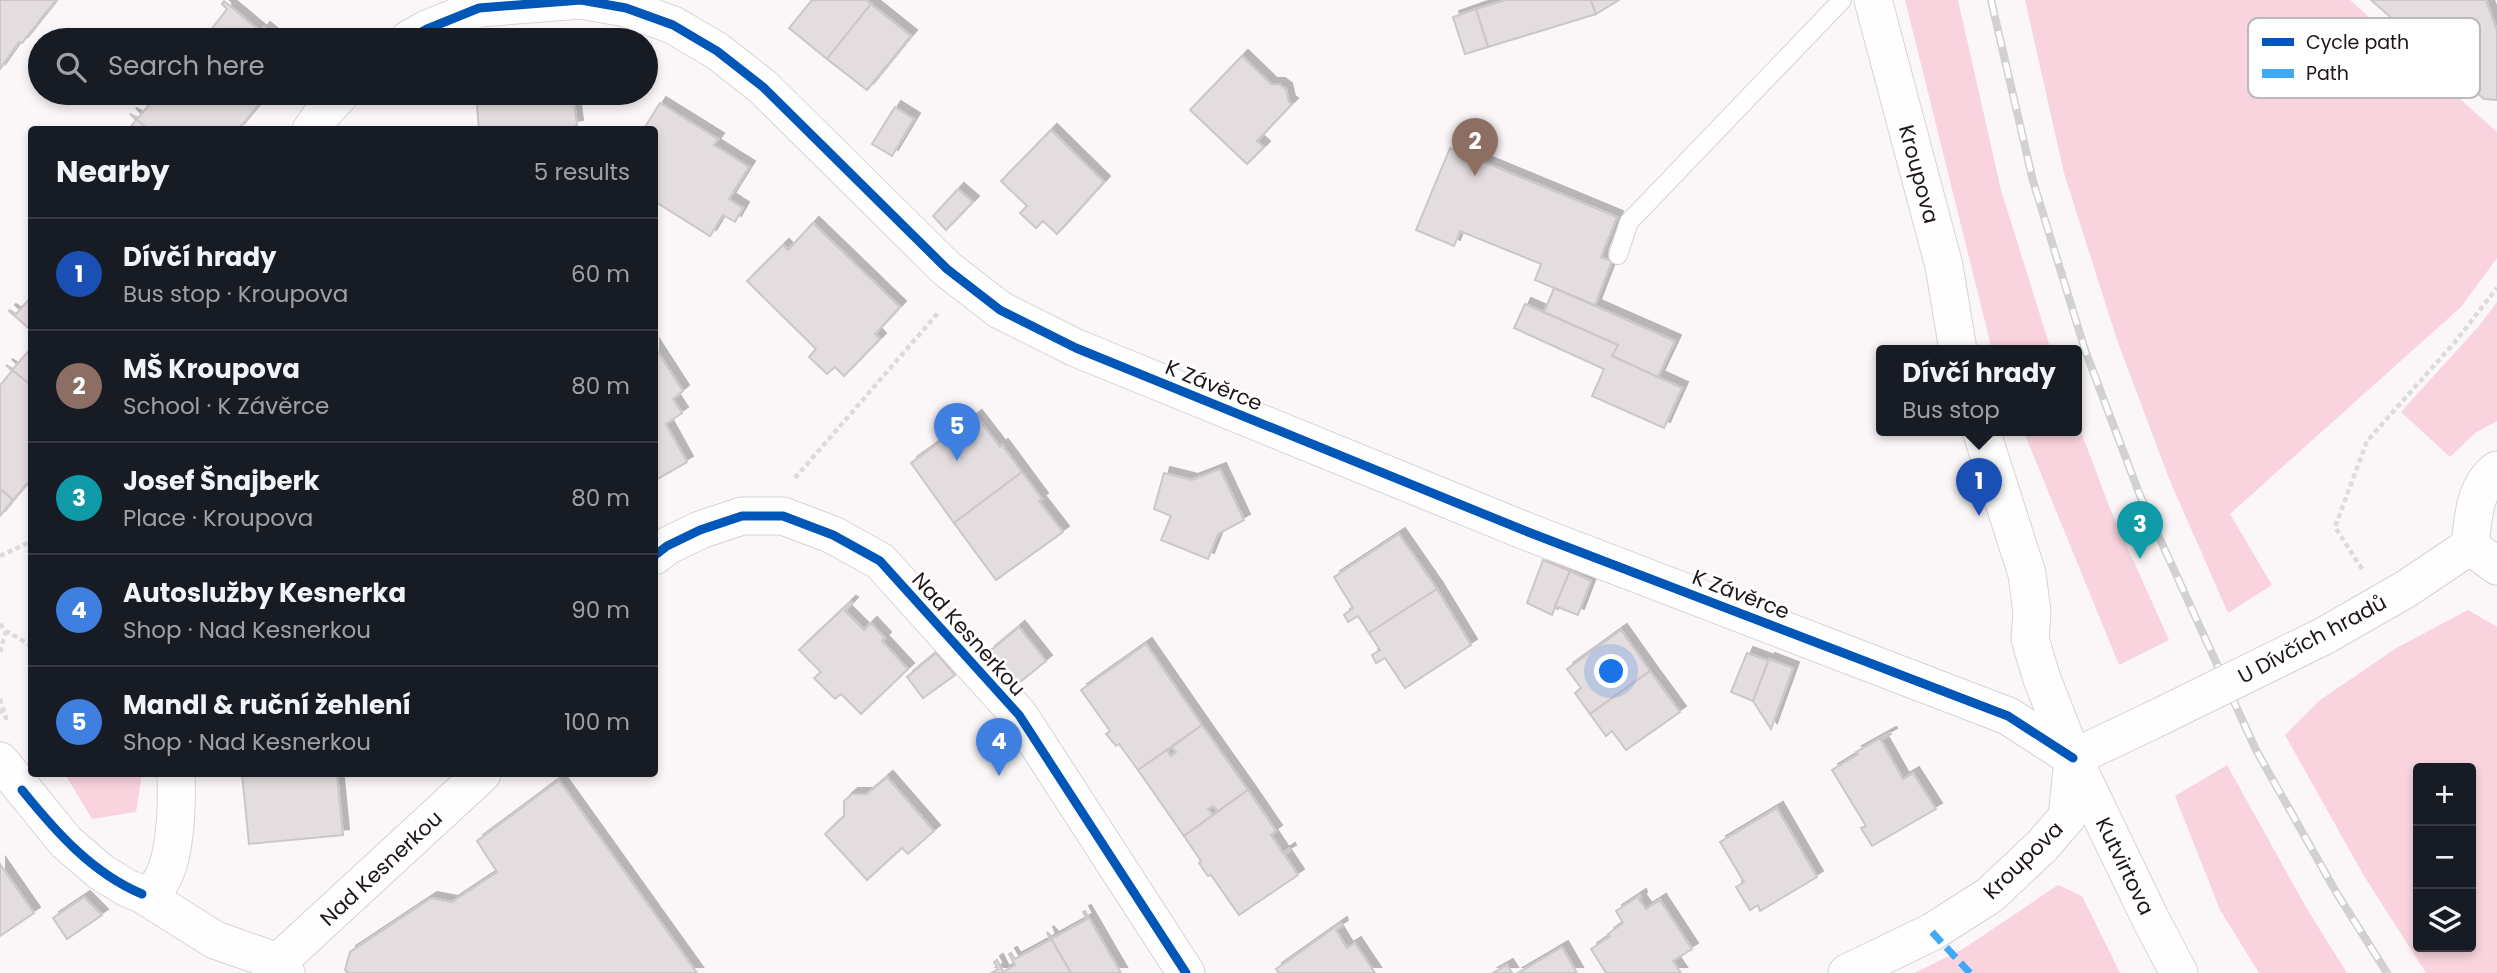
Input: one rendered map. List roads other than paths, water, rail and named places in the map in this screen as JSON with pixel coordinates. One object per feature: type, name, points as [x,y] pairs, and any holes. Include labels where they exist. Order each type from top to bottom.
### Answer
[{"type":"street","name":"K Závěrce","points":[[429,28],[479,8],[581,0],[626,8],[673,25],[717,51],[763,87],[947,268],[1000,310],[1076,348],[1528,532],[2008,716],[2073,758]]},
{"type":"street","name":"Kroupova","points":[[1873,0],[1944,266],[1957,345]]},
{"type":"street","points":[[314,126],[330,105]]},
{"type":"street","name":"Kroupova","points":[[1847,973],[1932,933],[1990,895],[2042,846],[2067,817],[2073,758],[2042,679],[2030,639],[2032,612],[2027,574],[1983,436]]},
{"type":"street","name":"U Dívčích hradů","points":[[2073,758],[2324,636],[2406,589],[2484,556],[2474,507],[2488,476],[2497,470]]},
{"type":"street","name":"Nad Kesnerkou","points":[[658,552],[700,530],[742,516],[783,516],[833,535],[880,561],[1019,715],[1186,973]]},
{"type":"street","name":"Kutvirtova","points":[[2073,758],[2179,973]]},
{"type":"street","points":[[0,761],[66,842],[101,872],[142,894],[215,940],[280,969]]},
{"type":"street","points":[[142,894],[153,890],[160,882],[169,859],[176,812],[176,777]]},
{"type":"street","name":"Nad Kesnerkou","points":[[280,969],[479,777]]},
{"type":"lane","points":[[1618,255],[1629,222],[1842,0]]},
{"type":"railway","points":[[1991,0],[2033,181],[2085,350],[2139,493],[2256,750],[2336,892],[2387,973]]},
{"type":"place","name":"MŠ Kroupova","points":[[1475,176]]},
{"type":"place","name":"Mandl & ruční žehlení","points":[[957,461]]},
{"type":"place","name":"Dívčí hrady","points":[[1979,516]]},
{"type":"place","name":"Josef Šnajberk","points":[[2140,559]]},
{"type":"place","name":"Autoslužby Kesnerka","points":[[999,776]]}]
